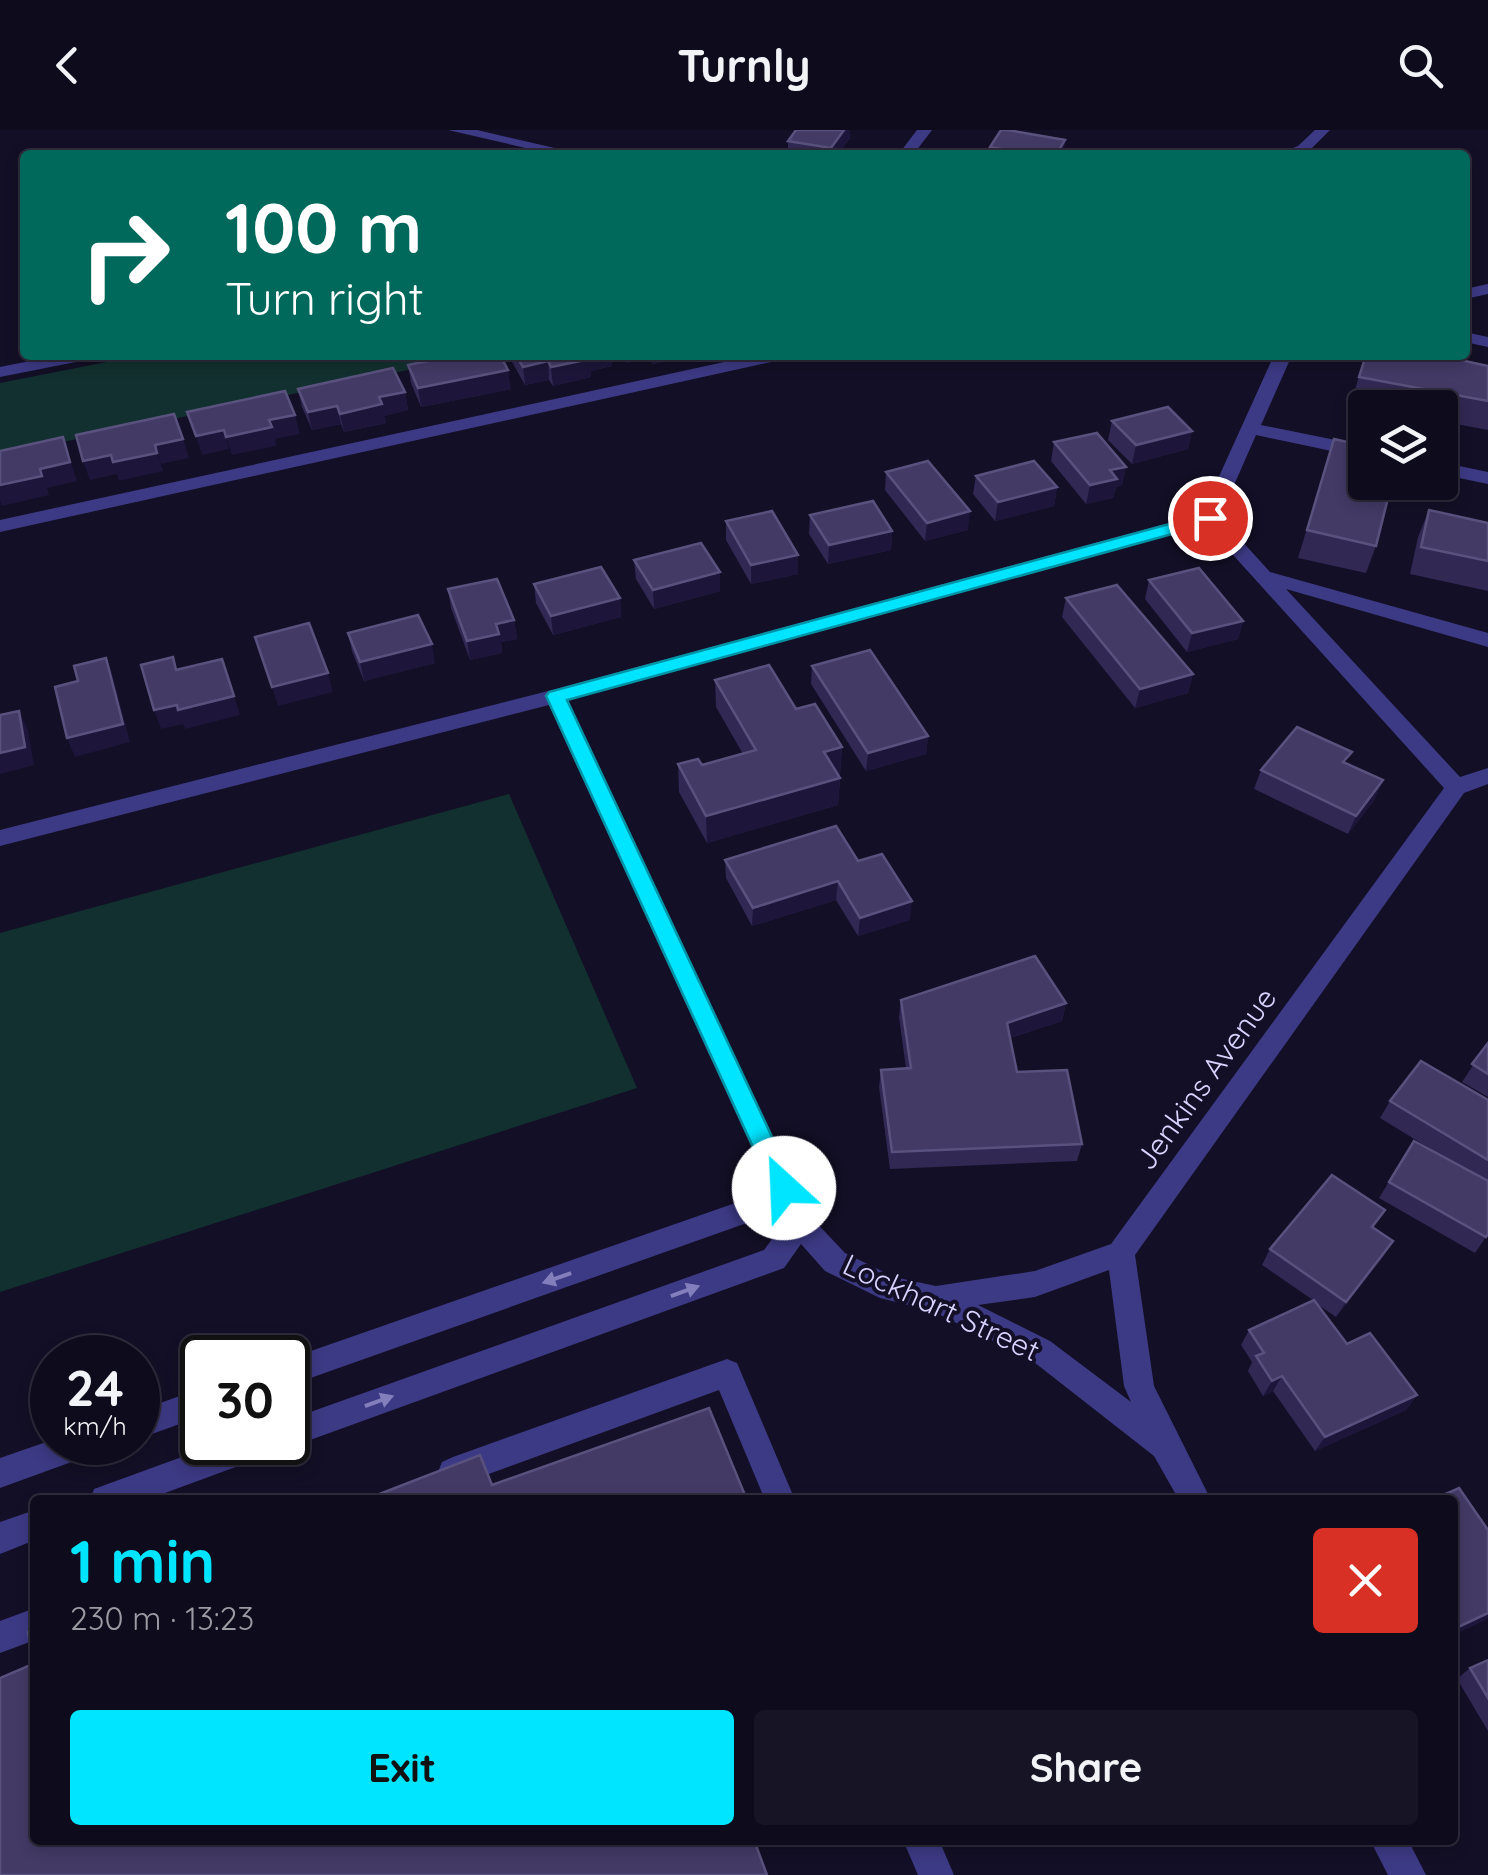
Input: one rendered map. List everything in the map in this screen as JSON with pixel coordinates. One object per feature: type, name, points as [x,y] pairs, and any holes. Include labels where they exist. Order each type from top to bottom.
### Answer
[{"type":"street","points":[[455,130],[553,150]]},
{"type":"street","points":[[910,150],[925,130]]},
{"type":"street","points":[[1297,150],[1324,130]]},
{"type":"street","points":[[0,372],[61,360]]},
{"type":"street","points":[[0,526],[757,360]]},
{"type":"street","points":[[1210,518],[1281,360]]},
{"type":"street","points":[[1250,428],[1348,448]]},
{"type":"street","points":[[1458,472],[1488,478]]},
{"type":"street","points":[[1210,518],[1456,787],[1488,776]]},
{"type":"street","points":[[0,838],[556,696],[1210,518]]},
{"type":"street","points":[[1264,576],[1488,640]]},
{"type":"street","name":"Lockhart Street","points":[[556,696],[800,1224],[835,1262],[890,1289],[936,1298],[1040,1350],[1165,1446],[1193,1495]]},
{"type":"street","name":"Jenkins Avenue","points":[[1121,1254],[1456,787]]},
{"type":"street","points":[[310,1364],[744,1212],[800,1224],[774,1259],[310,1426]]},
{"type":"street","points":[[936,1298],[1035,1284],[1121,1254],[1139,1386],[1165,1446]]},
{"type":"street","points":[[432,1480],[728,1373],[778,1495]]},
{"type":"street","points":[[0,1474],[30,1463]]},
{"type":"street","points":[[119,1495],[202,1465]]},
{"type":"street","points":[[0,1538],[30,1527]]},
{"type":"street","points":[[0,1637],[30,1626]]},
{"type":"street","points":[[923,1845],[936,1875]]},
{"type":"street","points":[[1391,1845],[1408,1875]]},
{"type":"green space","points":[[117,360],[456,360],[0,455],[0,383]]},
{"type":"green space","points":[[509,794],[637,1088],[0,1292],[0,933]]},
{"type":"building","points":[[796,130],[844,130],[831,148],[788,141]]},
{"type":"building","points":[[1001,130],[1065,140],[1059,150],[990,147]]},
{"type":"building","points":[[433,360],[503,360],[508,370],[418,388],[408,365]]},
{"type":"building","points":[[519,360],[585,360],[551,367],[548,361],[523,367]]},
{"type":"building","points":[[1364,360],[1461,360],[1488,366],[1488,401],[1458,395],[1458,390],[1429,390],[1359,377]]},
{"type":"building","points":[[393,368],[405,392],[379,397],[382,404],[340,414],[337,406],[308,412],[298,389]]},
{"type":"building","points":[[285,391],[295,415],[269,420],[272,427],[226,437],[224,430],[196,436],[187,412]]},
{"type":"building","points":[[1168,407],[1192,431],[1136,445],[1112,421]]},
{"type":"building","points":[[174,414],[183,439],[155,445],[157,453],[113,462],[111,455],[83,461],[76,435]]},
{"type":"building","points":[[1097,433],[1126,467],[1110,470],[1117,479],[1090,485],[1054,442]]},
{"type":"building","points":[[63,437],[70,462],[40,469],[42,476],[0,485],[0,451]]},
{"type":"building","points":[[1334,439],[1348,442],[1348,500],[1388,500],[1376,546],[1307,530]]},
{"type":"building","points":[[928,461],[970,511],[927,523],[886,472]]},
{"type":"building","points":[[1034,461],[1057,487],[998,502],[976,476]]},
{"type":"building","points":[[873,501],[892,531],[829,545],[810,515]]},
{"type":"building","points":[[1429,510],[1488,523],[1488,561],[1421,547]]},
{"type":"building","points":[[772,511],[798,555],[751,565],[726,521]]},
{"type":"building","points":[[701,543],[720,572],[653,590],[634,560]]},
{"type":"building","points":[[601,567],[620,598],[551,616],[534,584]]},
{"type":"building","points":[[1199,568],[1243,621],[1192,633],[1149,580]]},
{"type":"building","points":[[497,579],[514,620],[496,624],[499,634],[467,641],[448,589]]},
{"type":"building","points":[[1117,585],[1193,674],[1140,689],[1066,598]]},
{"type":"building","points":[[418,615],[432,644],[360,662],[348,633]]},
{"type":"building","points":[[309,623],[328,673],[272,687],[255,637]]},
{"type":"building","points":[[870,650],[928,736],[868,753],[812,666]]},
{"type":"building","points":[[173,657],[176,670],[222,659],[234,696],[178,710],[177,705],[154,710],[141,665]]},
{"type":"building","points":[[106,658],[123,724],[67,738],[55,687],[78,681],[74,666]]},
{"type":"building","points":[[769,665],[796,709],[815,704],[842,747],[824,752],[840,778],[706,816],[678,764],[698,759],[702,765],[756,750],[715,680]]},
{"type":"building","points":[[19,711],[25,747],[0,753],[0,715]]},
{"type":"building","points":[[1297,727],[1352,752],[1343,762],[1383,780],[1356,816],[1261,770]]},
{"type":"building","points":[[836,826],[858,861],[882,854],[912,901],[860,918],[838,881],[753,908],[725,860]]},
{"type":"building","points":[[1035,956],[1066,1003],[1007,1023],[1017,1072],[1067,1070],[1082,1144],[892,1152],[881,1070],[911,1068],[901,1000]]},
{"type":"building","points":[[1488,1043],[1488,1074],[1472,1064]]},
{"type":"building","points":[[1421,1061],[1488,1100],[1488,1160],[1390,1101]]},
{"type":"building","points":[[1414,1141],[1488,1181],[1486,1237],[1389,1182]]},
{"type":"building","points":[[1332,1175],[1385,1210],[1372,1227],[1393,1241],[1346,1302],[1270,1249]]},
{"type":"building","points":[[1314,1300],[1347,1344],[1370,1333],[1417,1395],[1325,1437],[1282,1376],[1272,1381],[1256,1356],[1264,1353],[1249,1330]]},
{"type":"building","points":[[709,1408],[745,1495],[377,1495],[480,1455],[492,1485]]},
{"type":"building","points":[[1459,1488],[1488,1530],[1488,1613],[1458,1627],[1458,1495],[1443,1495]]},
{"type":"building","points":[[1488,1660],[1488,1698],[1470,1668]]},
{"type":"building","points":[[30,1665],[30,1845],[756,1845],[767,1875],[0,1875],[0,1678]]},
{"type":"route","points":[[784,1188],[556,696],[1210,518]]}]
